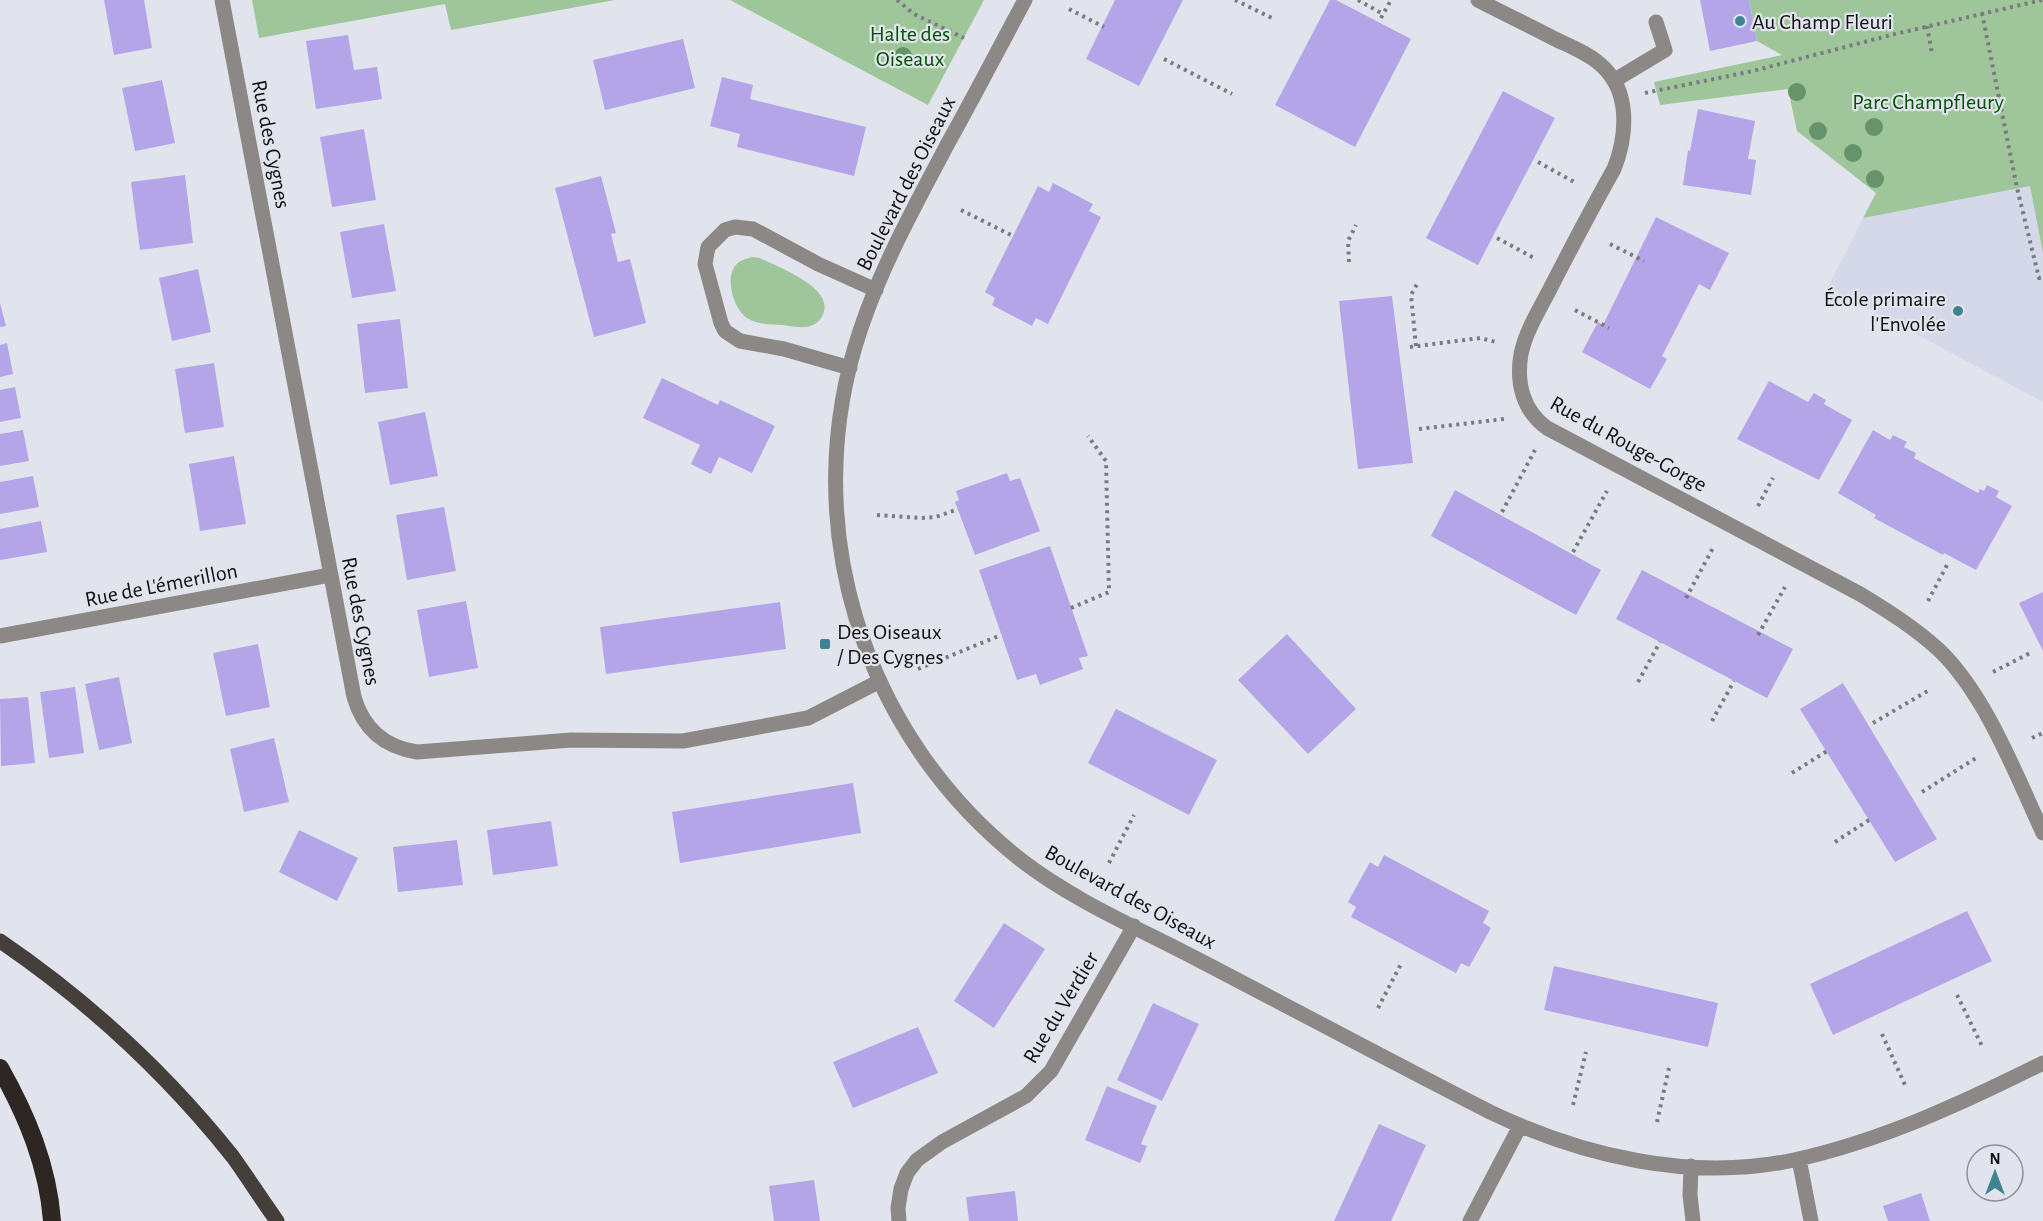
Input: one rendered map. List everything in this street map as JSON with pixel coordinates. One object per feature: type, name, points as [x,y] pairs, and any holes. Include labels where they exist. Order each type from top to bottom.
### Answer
[{"type":"highway","points":[[0,1068],[29,1124],[42,1164],[52,1221]]},
{"type":"main road","points":[[0,941],[71,993],[152,1066],[234,1159],[277,1221]]},
{"type":"street","name":"Rue des Cygnes","points":[[222,0],[357,708],[376,735],[395,747],[428,752],[571,740],[683,741],[808,718],[880,681]]},
{"type":"street","name":"Boulevard des Oiseaux","points":[[1025,0],[926,185],[876,290],[861,327],[842,399],[836,450],[835,484],[839,544],[863,643],[892,706],[913,741],[952,792],[988,831],[1037,872],[1134,926],[1456,1095],[1520,1126],[1570,1144],[1618,1157],[1691,1166],[1738,1167],[1799,1159],[1866,1141],[1924,1119],[2043,1063]]},
{"type":"street","name":"Rue du Rouge-Gorge","points":[[1478,0],[1596,60],[1615,80],[1623,108],[1620,153],[1604,189],[1527,334],[1520,367],[1521,386],[1527,407],[1540,423],[1556,433],[1851,589],[1896,616],[1939,650],[1966,684],[2002,743],[2043,833]]},
{"type":"street","points":[[1615,80],[1665,50],[1656,22]]},
{"type":"street","name":"Boulevard des Oiseaux","points":[[850,368],[812,356],[740,341],[732,337],[721,323],[706,274],[705,257],[708,247],[725,230],[735,227],[753,229],[818,264],[876,290]]},
{"type":"street","name":"Rue de L'émerillon","points":[[0,636],[330,575]]},
{"type":"street","name":"Rue du Verdier","points":[[899,1221],[901,1189],[907,1173],[917,1160],[928,1150],[1026,1096],[1051,1071],[1134,926]]},
{"type":"street","points":[[1470,1221],[1520,1126]]},
{"type":"street","points":[[1799,1159],[1811,1221]]},
{"type":"street","points":[[1691,1166],[1690,1195],[1693,1221]]},
{"type":"path","points":[[897,0],[914,15],[964,38]]},
{"type":"path","points":[[1235,0],[1272,18]]},
{"type":"path","points":[[1358,0],[1382,16],[1391,0]]},
{"type":"path","points":[[1653,91],[1753,72],[1927,26],[2042,0]]},
{"type":"path","points":[[1069,9],[1104,27]]},
{"type":"path","points":[[1982,13],[2017,188],[2039,278],[2043,277]]},
{"type":"path","points":[[1927,26],[1932,53]]},
{"type":"path","points":[[1164,59],[1232,94]]},
{"type":"path","points":[[1538,162],[1576,183]]},
{"type":"path","points":[[961,210],[1013,236]]},
{"type":"path","points":[[1349,262],[1348,241],[1356,225]]},
{"type":"path","points":[[1497,238],[1536,259]]},
{"type":"path","points":[[1610,244],[1644,261]]},
{"type":"path","points":[[1416,346],[1412,295],[1417,284]]},
{"type":"path","points":[[1575,310],[1609,328]]},
{"type":"path","points":[[1410,347],[1480,338],[1496,342]]},
{"type":"path","points":[[1419,429],[1504,420]]},
{"type":"path","points":[[1071,608],[1109,592],[1106,461],[1088,436]]},
{"type":"path","points":[[1502,512],[1535,450]]},
{"type":"path","points":[[1758,506],[1773,478]]},
{"type":"path","points":[[1574,552],[1607,491]]},
{"type":"path","points":[[877,515],[929,518],[958,509]]},
{"type":"path","points":[[1686,598],[1713,548]]},
{"type":"path","points":[[1928,602],[1947,565]]},
{"type":"path","points":[[1758,635],[1785,587]]},
{"type":"path","points":[[918,669],[1001,635]]},
{"type":"path","points":[[1638,682],[1660,642]]},
{"type":"path","points":[[1993,672],[2032,652]]},
{"type":"path","points":[[1712,721],[1734,681]]},
{"type":"path","points":[[1873,723],[1931,688]]},
{"type":"path","points":[[2032,738],[2043,733]]},
{"type":"path","points":[[1792,773],[1827,751]]},
{"type":"path","points":[[1922,792],[1976,758]]},
{"type":"path","points":[[1109,863],[1134,815]]},
{"type":"path","points":[[1835,842],[1869,820]]},
{"type":"path","points":[[1378,1008],[1401,964]]},
{"type":"path","points":[[1958,995],[1983,1048]]},
{"type":"path","points":[[1882,1034],[1905,1085]]},
{"type":"path","points":[[1573,1104],[1586,1052]]},
{"type":"path","points":[[1657,1122],[1669,1068]]},
{"type":"shaded area","name":"École primaire l'Envolée","points":[[2030,185],[2043,253],[2043,402],[1828,287],[1863,218]]},
{"type":"green space","points":[[252,0],[615,0],[451,30],[445,4],[259,38]]},
{"type":"green space","name":"Halte des Oiseaux","points":[[730,0],[984,0],[928,105]]},
{"type":"green space","name":"Parc Champfleury","points":[[1749,0],[2043,0],[2043,253],[2030,186],[1863,218],[1876,193],[1797,131],[1788,89],[1660,105],[1654,82],[1782,55],[1757,41]]},
{"type":"green space","points":[[752,257],[760,258],[793,274],[815,289],[822,298],[825,308],[818,322],[804,327],[765,324],[755,322],[742,314],[732,293],[732,271],[738,263]]},
{"type":"building","points":[[104,0],[144,0],[152,48],[114,55]]},
{"type":"building","points":[[1115,0],[1183,0],[1139,86],[1086,59]]},
{"type":"building","points":[[1330,0],[1336,0],[1411,39],[1355,147],[1275,105]]},
{"type":"building","name":"Au Champ Fleuri","points":[[1700,0],[1749,0],[1757,41],[1710,51]]},
{"type":"building","points":[[348,35],[354,70],[377,67],[382,99],[316,109],[306,41]]},
{"type":"building","points":[[683,39],[695,88],[605,110],[593,60]]},
{"type":"building","points":[[722,77],[753,85],[750,99],[866,127],[854,176],[737,147],[740,134],[710,126]]},
{"type":"building","points":[[162,80],[175,143],[135,151],[122,88]]},
{"type":"building","points":[[1503,91],[1555,118],[1478,265],[1426,238]]},
{"type":"building","points":[[1698,109],[1755,121],[1748,159],[1756,160],[1751,195],[1683,185],[1688,150],[1690,151]]},
{"type":"building","points":[[364,129],[376,200],[332,207],[320,137]]},
{"type":"building","points":[[185,175],[193,243],[140,250],[131,182]]},
{"type":"building","points":[[601,176],[616,233],[611,234],[618,262],[630,259],[646,323],[594,337],[555,188]]},
{"type":"building","points":[[1053,183],[1093,204],[1089,211],[1101,217],[1048,324],[1036,318],[1032,326],[992,305],[995,298],[985,292],[1038,186],[1049,192]]},
{"type":"building","points":[[1656,217],[1729,253],[1710,290],[1699,284],[1662,356],[1667,359],[1650,389],[1582,352],[1598,322],[1603,325]]},
{"type":"building","points":[[384,224],[396,291],[352,298],[340,232]]},
{"type":"building","points":[[198,269],[211,332],[172,341],[159,278]]},
{"type":"building","points":[[1392,296],[1413,463],[1358,469],[1339,301]]},
{"type":"building","points":[[0,303],[6,326],[0,327]]},
{"type":"building","points":[[400,319],[408,388],[365,393],[357,324]]},
{"type":"building","points":[[7,343],[13,374],[0,377],[0,345]]},
{"type":"building","points":[[214,363],[224,427],[185,433],[175,369]]},
{"type":"building","points":[[662,378],[718,405],[720,400],[775,426],[752,473],[719,457],[711,474],[691,464],[700,445],[643,418]]},
{"type":"building","points":[[1769,381],[1808,402],[1814,393],[1826,400],[1824,404],[1852,420],[1819,480],[1737,439]]},
{"type":"building","points":[[15,387],[21,418],[0,422],[0,390]]},
{"type":"building","points":[[425,412],[438,476],[390,485],[378,422]]},
{"type":"building","points":[[23,430],[29,461],[0,466],[0,434]]},
{"type":"building","points":[[1873,430],[1890,440],[1893,435],[1907,442],[1904,447],[1916,453],[1914,458],[1978,493],[1980,489],[1984,491],[1987,485],[1999,491],[1996,497],[2012,506],[1976,570],[1874,518],[1876,515],[1838,493]]},
{"type":"building","points":[[234,456],[246,524],[200,531],[189,464]]},
{"type":"building","points":[[1007,473],[1010,481],[1020,478],[1040,531],[975,555],[955,502],[959,500],[956,491]]},
{"type":"building","points":[[33,476],[39,507],[0,514],[0,482]]},
{"type":"building","points":[[1455,490],[1601,570],[1576,615],[1431,536]]},
{"type":"building","points":[[444,507],[456,571],[407,580],[396,515]]},
{"type":"building","points":[[41,521],[47,552],[0,560],[0,529]]},
{"type":"building","points":[[1050,546],[1088,656],[1079,658],[1083,669],[1040,685],[1036,674],[1017,680],[979,570]]},
{"type":"building","points":[[1642,570],[1793,649],[1767,698],[1616,619]]},
{"type":"building","points":[[2043,592],[2043,651],[2019,603]]},
{"type":"building","points":[[466,601],[478,668],[429,677],[417,610]]},
{"type":"building","points":[[780,602],[786,649],[606,674],[600,627]]},
{"type":"building","points":[[1287,634],[1356,709],[1308,754],[1238,680]]},
{"type":"building","points":[[258,644],[270,707],[226,716],[213,653]]},
{"type":"building","points":[[119,677],[132,743],[99,750],[85,684]]},
{"type":"building","points":[[1843,683],[1937,839],[1895,862],[1800,709]]},
{"type":"building","points":[[75,687],[84,753],[49,758],[40,692]]},
{"type":"building","points":[[28,697],[35,763],[1,766],[0,699]]},
{"type":"building","points":[[1116,709],[1217,760],[1189,815],[1088,763]]},
{"type":"building","points":[[274,738],[289,802],[244,812],[230,749]]},
{"type":"building","points":[[853,783],[861,833],[680,863],[672,812]]},
{"type":"building","points":[[551,821],[558,866],[493,875],[487,830]]},
{"type":"building","points":[[299,830],[358,858],[337,901],[279,872]]},
{"type":"building","points":[[457,840],[463,885],[398,892],[393,847]]},
{"type":"building","points":[[1384,855],[1489,911],[1483,923],[1491,928],[1469,967],[1461,963],[1456,973],[1351,917],[1356,907],[1348,902],[1370,862],[1378,867]]},
{"type":"building","points":[[1967,911],[1992,961],[1833,1035],[1810,984]]},
{"type":"building","points":[[1004,923],[1045,949],[994,1028],[954,1001]]},
{"type":"building","points":[[1554,966],[1718,1003],[1708,1047],[1544,1010]]},
{"type":"building","points":[[1153,1003],[1199,1024],[1162,1101],[1117,1080]]},
{"type":"building","points":[[918,1027],[938,1073],[853,1108],[833,1062]]},
{"type":"building","points":[[1107,1086],[1157,1106],[1141,1144],[1147,1146],[1140,1163],[1085,1140]]},
{"type":"building","points":[[1379,1124],[1426,1145],[1391,1221],[1334,1221]]},
{"type":"building","points":[[814,1180],[820,1221],[774,1221],[769,1186]]},
{"type":"building","points":[[1015,1191],[1018,1221],[969,1221],[966,1197]]},
{"type":"building","points":[[1921,1193],[1930,1221],[1888,1221],[1883,1206]]},
{"type":"place","name":"Au Champ Fleuri","points":[[1740,21]]},
{"type":"place","name":"École primaire l'Envolée","points":[[1958,311]]},
{"type":"place","name":"Des Oiseaux / Des Cygnes","points":[[825,644]]}]
